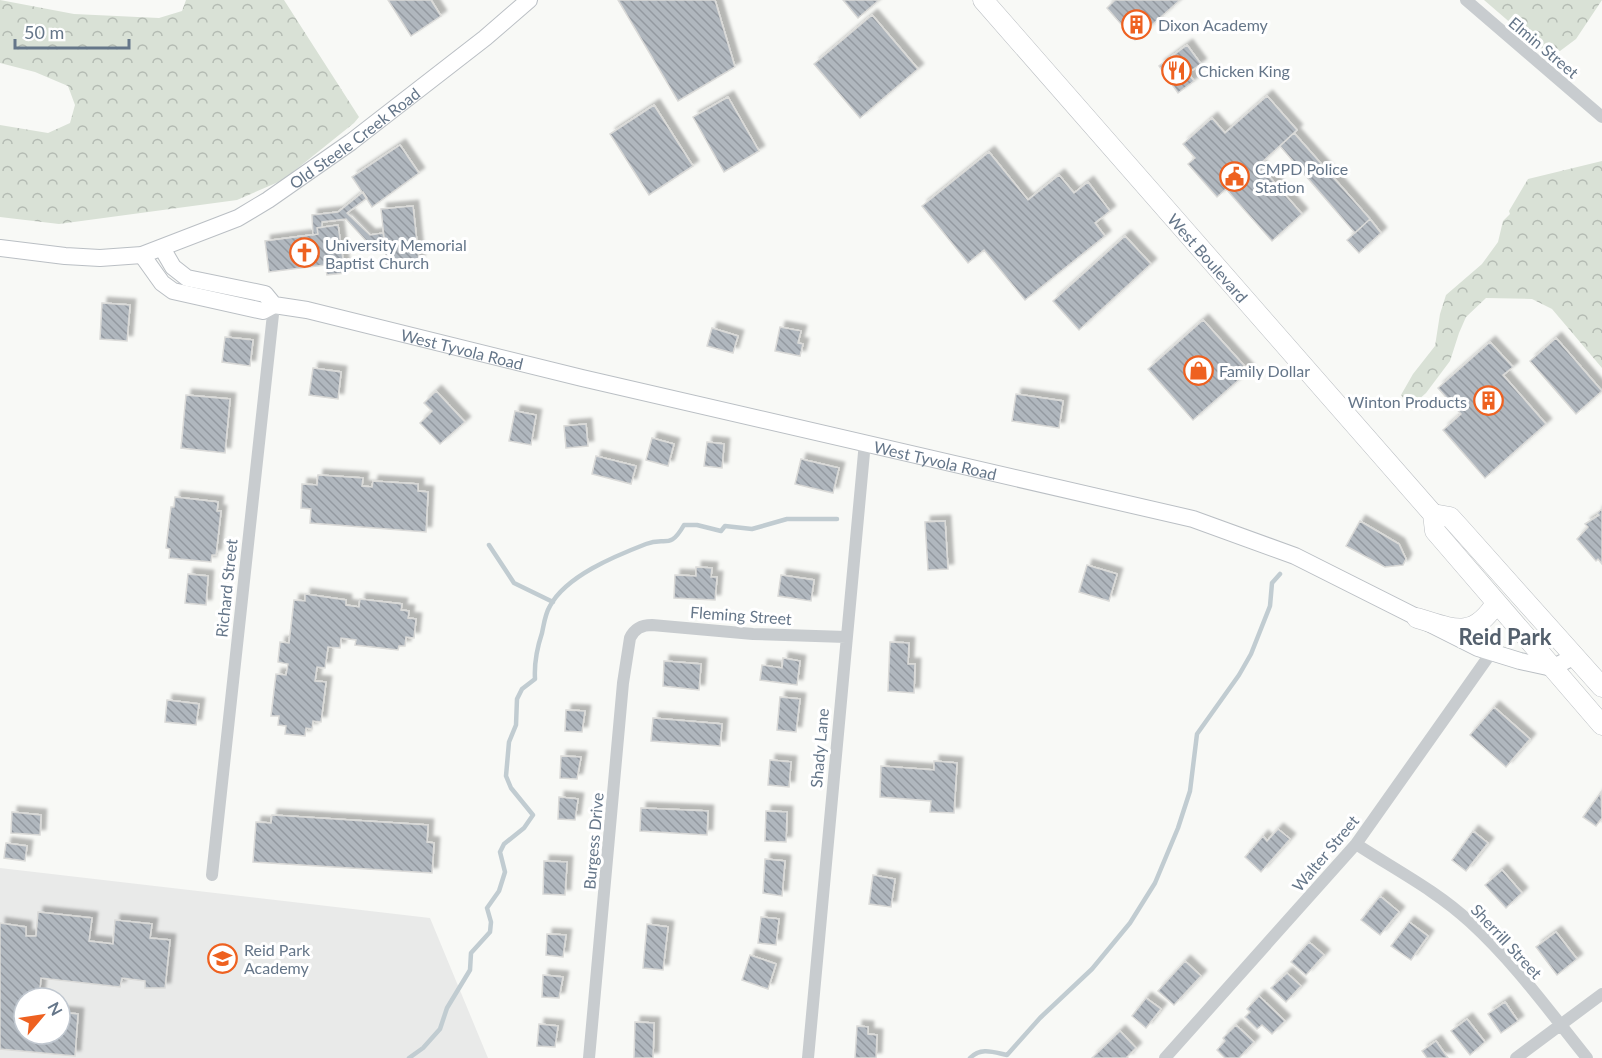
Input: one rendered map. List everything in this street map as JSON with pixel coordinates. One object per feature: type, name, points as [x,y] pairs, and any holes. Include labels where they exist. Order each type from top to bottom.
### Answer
[{"type":"main road","name":"West Boulevard","points":[[983,0],[1433,514],[1435,531],[1602,725]]},
{"type":"main road","name":"West Boulevard","points":[[1433,514],[1449,517],[1455,522],[1602,687]]},
{"type":"main road","points":[[1417,618],[1463,629],[1483,622],[1496,603]]},
{"type":"street","name":"Old Steele Creek Road","points":[[162,248],[238,218],[268,200],[351,142],[485,38],[529,0]]},
{"type":"street","name":"Elmin Street","points":[[1466,0],[1602,117]]},
{"type":"street","points":[[0,248],[100,258],[142,255],[162,248]]},
{"type":"street","name":"West Tyvola Road","points":[[162,248],[173,267],[187,278],[265,294],[274,305]]},
{"type":"street","name":"West Tyvola Road","points":[[142,255],[162,283],[173,291],[263,312],[274,305],[307,310],[582,378],[1193,519],[1295,556],[1491,653],[1552,668]]},
{"type":"street","name":"Richard Street","points":[[212,875],[274,305]]},
{"type":"street","name":"Shady Lane","points":[[808,1058],[865,442]]},
{"type":"street","name":"Fleming Street","points":[[636,629],[652,625],[753,634],[846,637]]},
{"type":"street","name":"Burgess Drive","points":[[589,1058],[624,683],[630,638],[636,629]]},
{"type":"street","name":"Walter Street","points":[[1164,1058],[1356,844],[1491,653]]},
{"type":"street","points":[[1552,668],[1575,656]]},
{"type":"street","name":"Sherrill Street","points":[[1356,844],[1448,903],[1471,922],[1587,1058]]},
{"type":"street","points":[[1516,1058],[1602,994]]},
{"type":"shaded area","name":"Reid Park Academy","points":[[0,868],[430,918],[488,1058],[0,1058]]},
{"type":"green space","points":[[0,0],[74,14],[159,18],[182,11],[186,0],[284,0],[359,117],[283,180],[237,200],[59,224],[0,217],[0,125],[48,133],[70,123],[75,105],[68,86],[35,72],[0,63]]},
{"type":"green space","points":[[1484,0],[1602,0],[1576,39],[1560,51],[1542,50]]},
{"type":"green space","points":[[1602,161],[1602,368],[1552,309],[1532,299],[1486,298],[1466,317],[1450,361],[1426,393],[1417,401],[1406,402],[1401,395],[1413,374],[1435,346],[1440,314],[1446,295],[1482,264],[1498,242],[1503,221],[1510,214],[1509,211],[1528,179]]},
{"type":"building","points":[[388,0],[431,0],[441,16],[411,36]]},
{"type":"building","points":[[618,0],[715,0],[735,67],[678,101]]},
{"type":"building","points":[[843,0],[877,0],[878,1],[858,18]]},
{"type":"building","name":"Dixon Academy","points":[[1115,0],[1180,0],[1135,40],[1107,8]]},
{"type":"building","points":[[872,15],[918,69],[860,118],[814,64]]},
{"type":"building","name":"Chicken King","points":[[1187,45],[1201,64],[1188,73],[1194,81],[1178,93],[1159,66]]},
{"type":"building","name":"CMPD Police Station","points":[[1267,96],[1297,130],[1259,165],[1302,214],[1272,241],[1226,189],[1217,197],[1188,164],[1195,158],[1183,144],[1212,118],[1225,133]]},
{"type":"building","points":[[728,97],[759,151],[724,172],[693,117]]},
{"type":"building","points":[[654,105],[693,166],[649,195],[610,134]]},
{"type":"building","points":[[1294,133],[1370,219],[1355,233],[1280,146]]},
{"type":"building","points":[[400,145],[419,173],[372,207],[352,177]]},
{"type":"building","points":[[989,152],[1028,200],[1059,175],[1074,193],[1088,182],[1110,211],[1095,223],[1105,236],[1025,300],[984,250],[968,263],[922,206]]},
{"type":"building","points":[[363,192],[367,198],[347,213],[370,235],[383,233],[385,243],[369,244],[346,219],[322,222],[322,227],[317,228],[318,234],[313,235],[312,215],[338,212]]},
{"type":"building","points":[[413,206],[419,261],[387,265],[381,209]]},
{"type":"building","points":[[1370,219],[1381,233],[1359,253],[1347,240]]},
{"type":"building","name":"University Memorial Baptist Church","points":[[338,225],[345,273],[327,275],[325,265],[269,272],[265,241],[318,234],[317,228]]},
{"type":"building","points":[[1125,236],[1151,264],[1079,330],[1053,301]]},
{"type":"building","points":[[102,303],[130,305],[127,341],[100,339]]},
{"type":"building","name":"Family Dollar","points":[[1203,320],[1249,371],[1193,420],[1148,369]]},
{"type":"building","points":[[780,327],[801,331],[798,343],[803,344],[800,356],[775,351]]},
{"type":"building","points":[[712,328],[738,336],[733,353],[707,346]]},
{"type":"building","points":[[225,337],[253,340],[250,366],[222,362]]},
{"type":"building","points":[[1556,338],[1602,391],[1576,414],[1530,361]]},
{"type":"building","name":"Winton Products","points":[[1490,342],[1513,367],[1503,375],[1546,424],[1485,478],[1443,430],[1461,414],[1438,388]]},
{"type":"building","points":[[313,368],[341,372],[338,399],[309,395]]},
{"type":"building","points":[[436,391],[465,422],[440,444],[420,423],[432,411],[424,403]]},
{"type":"building","points":[[1016,394],[1063,401],[1059,428],[1012,421]]},
{"type":"building","points":[[186,395],[230,399],[225,453],[181,448]]},
{"type":"building","points":[[515,411],[536,415],[531,445],[509,441]]},
{"type":"building","points":[[586,424],[588,446],[566,448],[564,426]]},
{"type":"building","points":[[652,438],[674,444],[668,466],[646,460]]},
{"type":"building","points":[[707,442],[724,444],[722,468],[704,466]]},
{"type":"building","points":[[596,456],[636,466],[631,484],[592,474]]},
{"type":"building","points":[[801,459],[839,468],[833,493],[795,484]]},
{"type":"building","points":[[318,475],[363,478],[362,486],[372,487],[373,481],[418,484],[418,491],[428,492],[426,532],[310,523],[311,509],[301,508],[302,484],[317,485]]},
{"type":"building","points":[[175,497],[218,502],[217,511],[221,511],[216,555],[212,555],[211,562],[169,558],[170,549],[166,548],[171,507],[174,507]]},
{"type":"building","points":[[1602,509],[1602,564],[1598,559],[1596,561],[1577,539],[1588,527],[1585,524],[1599,515],[1597,513]]},
{"type":"building","points":[[945,521],[948,569],[928,570],[925,522]]},
{"type":"building","points":[[1360,521],[1399,544],[1406,559],[1403,565],[1385,567],[1346,546]]},
{"type":"building","points":[[1087,565],[1117,574],[1109,601],[1079,592]]},
{"type":"building","points":[[696,567],[712,568],[711,577],[717,577],[715,600],[674,598],[675,575],[696,576]]},
{"type":"building","points":[[188,574],[208,576],[206,605],[185,603]]},
{"type":"building","points":[[781,575],[814,580],[811,601],[778,596]]},
{"type":"building","points":[[305,594],[346,600],[346,605],[359,607],[360,599],[402,604],[401,610],[409,611],[408,618],[416,619],[414,638],[406,637],[405,646],[399,646],[398,650],[355,645],[356,640],[341,638],[340,648],[328,647],[325,668],[317,667],[315,681],[326,682],[321,722],[313,721],[312,729],[306,728],[305,736],[285,734],[286,726],[278,725],[279,716],[271,716],[276,674],[286,675],[288,664],[278,662],[280,642],[289,643],[294,600],[305,601]]},
{"type":"building","points":[[890,642],[909,643],[908,664],[915,664],[914,693],[888,691]]},
{"type":"building","points":[[783,658],[800,661],[797,685],[760,680],[762,665],[782,668]]},
{"type":"building","points":[[664,661],[701,664],[699,690],[663,686]]},
{"type":"building","points":[[780,697],[800,699],[796,732],[777,730]]},
{"type":"building","points":[[167,700],[199,704],[196,725],[165,722]]},
{"type":"building","points":[[1494,707],[1530,739],[1506,767],[1470,735]]},
{"type":"building","points":[[566,710],[585,711],[582,732],[565,731]]},
{"type":"building","points":[[653,718],[722,724],[720,746],[651,741]]},
{"type":"building","points":[[561,756],[581,757],[577,779],[560,778]]},
{"type":"building","points":[[770,760],[791,762],[789,787],[768,785]]},
{"type":"building","points":[[934,761],[957,763],[954,813],[930,812],[931,801],[880,797],[881,766],[934,770]]},
{"type":"building","points":[[1601,792],[1602,818],[1596,826],[1583,817]]},
{"type":"building","points":[[559,797],[578,799],[575,820],[558,819]]},
{"type":"building","points":[[641,808],[708,811],[707,835],[640,831]]},
{"type":"building","points":[[766,811],[787,812],[786,842],[765,841]]},
{"type":"building","points":[[12,812],[41,815],[40,835],[11,833]]},
{"type":"building","points":[[272,815],[428,825],[427,842],[434,843],[432,873],[253,862],[256,822],[271,823]]},
{"type":"building","points":[[1278,829],[1290,839],[1261,872],[1245,857],[1263,836],[1267,841]]},
{"type":"building","points":[[1473,831],[1488,843],[1466,871],[1452,860]]},
{"type":"building","points":[[6,843],[27,846],[25,861],[4,858]]},
{"type":"building","points":[[765,859],[785,861],[782,896],[763,893]]},
{"type":"building","points":[[544,861],[567,862],[565,895],[543,894]]},
{"type":"building","points":[[1502,870],[1522,893],[1506,908],[1485,885]]},
{"type":"building","points":[[873,875],[895,879],[891,907],[869,904]]},
{"type":"building","points":[[1380,896],[1399,912],[1380,935],[1361,920]]},
{"type":"building","points":[[38,912],[92,918],[89,941],[113,944],[115,920],[152,924],[150,938],[170,940],[165,988],[145,988],[145,981],[122,978],[120,987],[41,978],[40,986],[12,986],[12,1046],[72,1046],[72,1013],[78,1014],[75,1056],[0,1049],[0,923],[26,927],[26,936],[36,936]]},
{"type":"building","points":[[761,917],[779,919],[776,945],[758,943]]},
{"type":"building","points":[[1409,922],[1428,936],[1411,960],[1391,946]]},
{"type":"building","points":[[647,924],[668,927],[663,970],[643,968]]},
{"type":"building","points":[[1556,932],[1577,959],[1557,975],[1536,947]]},
{"type":"building","points":[[547,934],[566,935],[563,957],[546,955]]},
{"type":"building","points":[[1309,942],[1324,955],[1306,975],[1291,962]]},
{"type":"building","points":[[750,955],[776,964],[768,989],[742,980]]},
{"type":"building","points":[[1185,961],[1201,976],[1174,1005],[1158,991]]},
{"type":"building","points":[[1287,973],[1301,986],[1286,1002],[1271,988]]},
{"type":"building","points":[[543,975],[563,977],[559,998],[542,997]]},
{"type":"building","points":[[1259,996],[1285,1021],[1272,1034],[1262,1025],[1257,1029],[1245,1017],[1250,1012],[1247,1009]]},
{"type":"building","points":[[1146,998],[1161,1009],[1146,1028],[1132,1016]]},
{"type":"building","points":[[1505,1002],[1518,1021],[1501,1033],[1488,1014]]},
{"type":"building","points":[[1467,1019],[1485,1042],[1470,1055],[1451,1031]]},
{"type":"building","points":[[635,1022],[654,1023],[653,1058],[634,1058]]},
{"type":"building","points":[[539,1024],[558,1026],[555,1047],[537,1046]]},
{"type":"building","points":[[1236,1025],[1254,1042],[1239,1058],[1225,1058],[1217,1050],[1225,1041],[1223,1038]]},
{"type":"building","points":[[857,1026],[868,1027],[868,1034],[877,1035],[876,1058],[855,1058]]},
{"type":"building","points":[[1120,1031],[1136,1048],[1128,1058],[1092,1058]]},
{"type":"building","points":[[1436,1041],[1448,1058],[1427,1058],[1422,1051]]},
{"type":"waterway","points":[[409,1058],[423,1048],[440,1029],[447,1008],[470,970],[471,953],[490,932],[491,922],[487,908],[499,891],[505,872],[500,852],[504,844],[524,828],[533,815],[511,788],[506,776],[509,742],[516,725],[517,699],[522,689],[535,679],[536,655],[545,619],[557,595],[579,576],[606,561],[646,544],[675,538],[684,525],[697,525],[721,531],[725,526],[752,529],[787,519],[837,519]]},
{"type":"waterway","points":[[489,545],[514,583],[553,602]]},
{"type":"waterway","points":[[970,1058],[983,1051],[1007,1055],[1040,1018],[1092,969],[1130,923],[1155,883],[1178,828],[1190,791],[1197,734],[1239,675],[1251,654],[1270,606],[1272,583],[1280,574]]},
{"type":"place","name":"Dixon Academy","points":[[1137,24]]},
{"type":"place","name":"Chicken King","points":[[1177,70]]},
{"type":"place","name":"CMPD Police Station","points":[[1234,177]]},
{"type":"place","name":"University Memorial Baptist Church","points":[[304,253]]},
{"type":"place","name":"Family Dollar","points":[[1198,370]]},
{"type":"place","name":"Winton Products","points":[[1488,401]]},
{"type":"place","name":"Reid Park Academy","points":[[223,958]]},
{"type":"district","name":"Reid Park","points":[[1505,636]]}]
